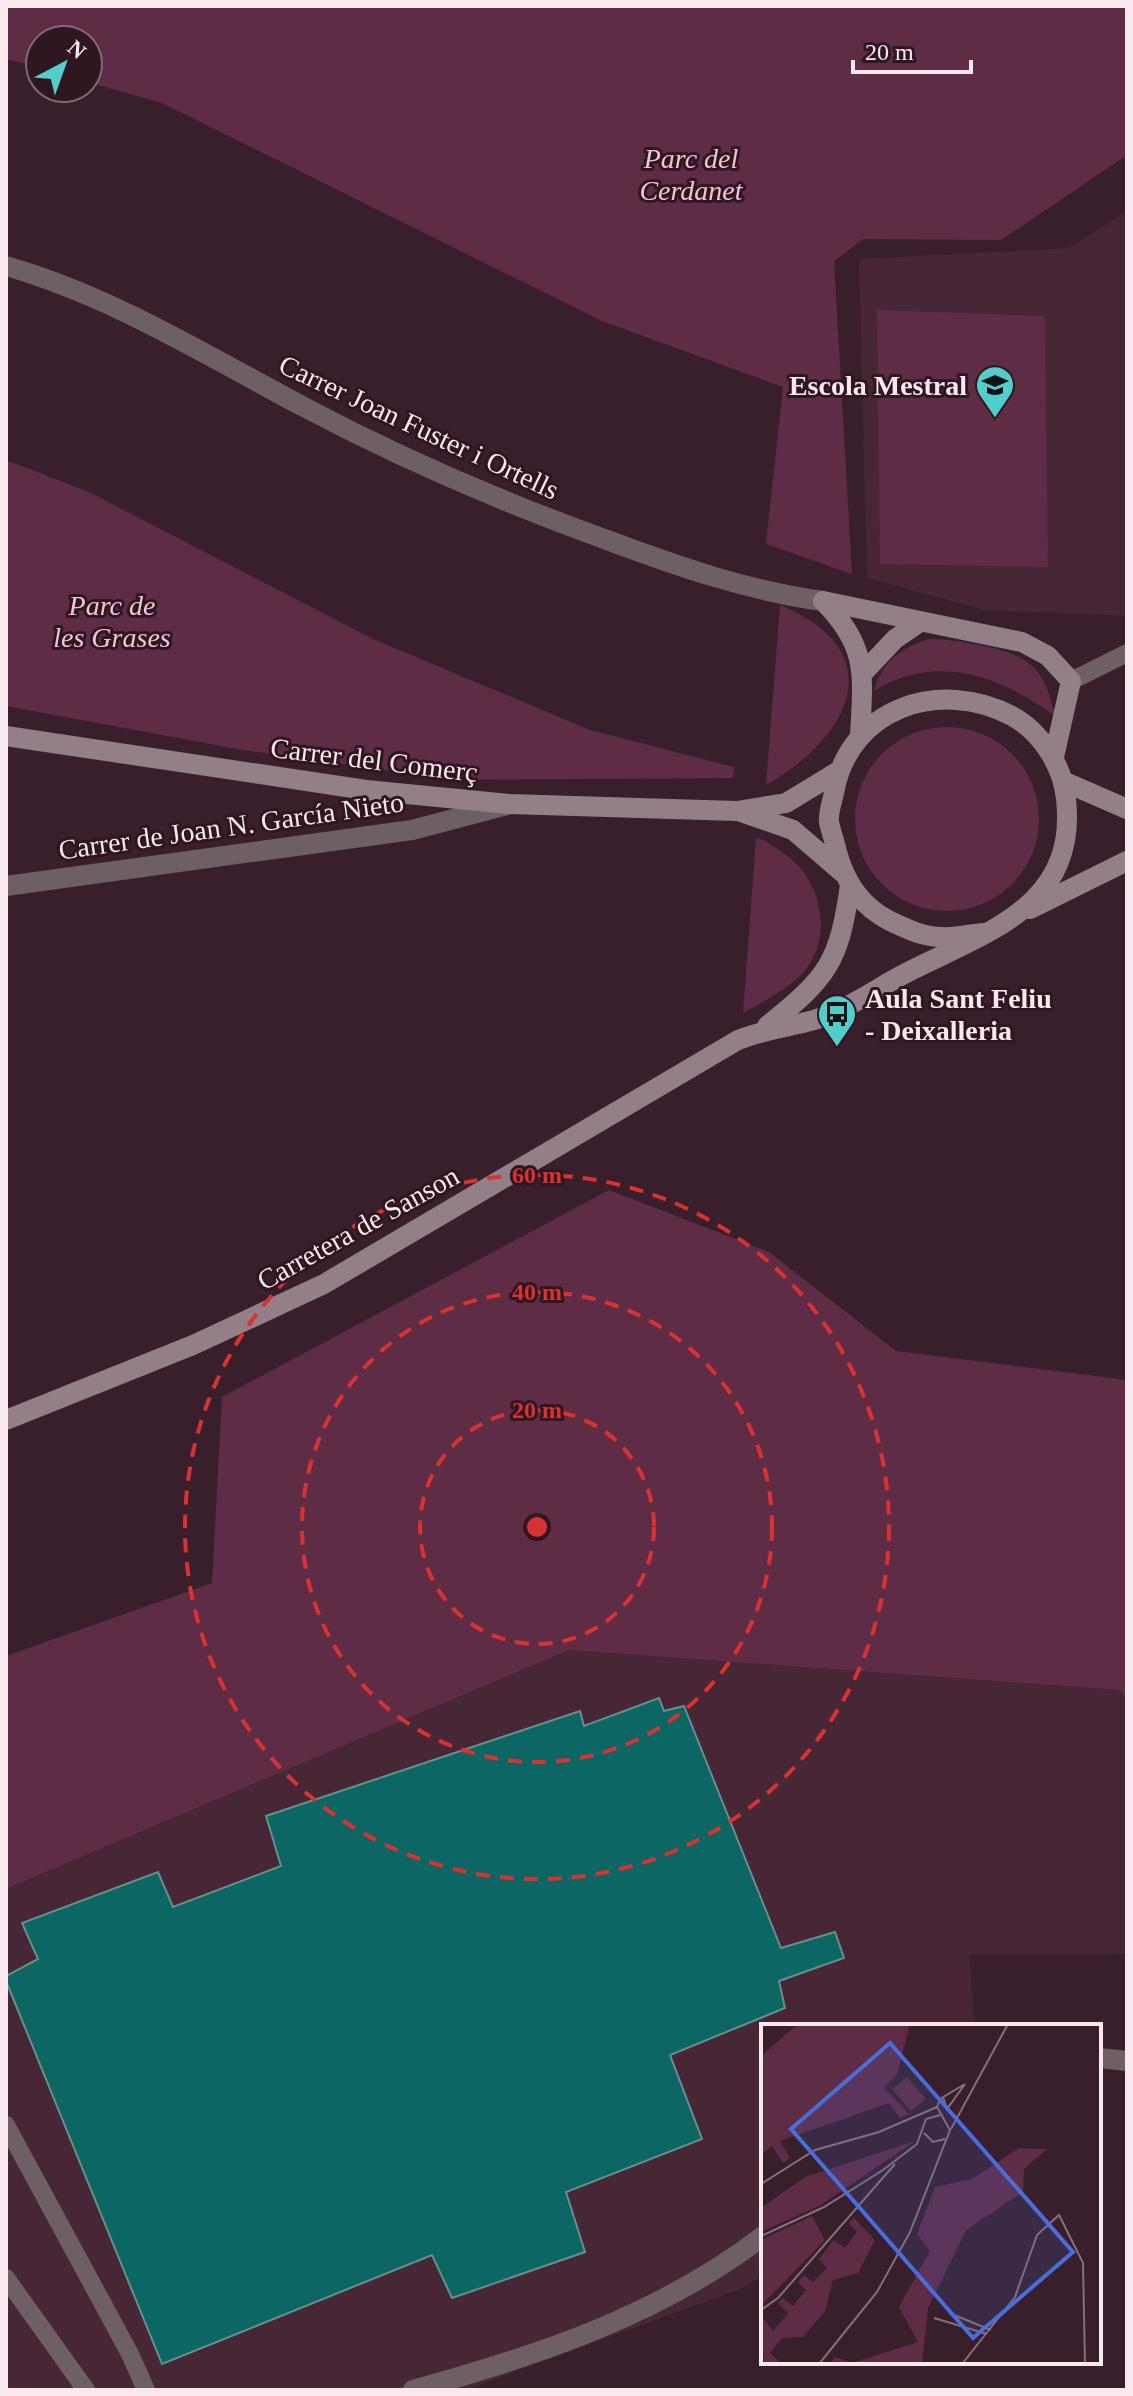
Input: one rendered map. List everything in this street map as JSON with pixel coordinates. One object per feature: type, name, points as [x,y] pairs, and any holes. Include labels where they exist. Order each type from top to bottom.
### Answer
[{"type":"street","name":"Carrer Joan Fuster i Ortells","points":[[6,266],[147,323],[305,407],[444,475],[536,514],[657,558],[772,594],[823,601]]},
{"type":"street","points":[[823,601],[1022,642],[1048,656],[1071,681],[1054,757]]},
{"type":"street","points":[[823,601],[842,621],[864,672],[860,736]]},
{"type":"street","points":[[864,672],[895,639],[920,622]]},
{"type":"street","points":[[763,1030],[813,989],[832,963],[843,934],[846,879],[829,820],[837,772],[860,736],[893,710],[934,697],[987,703],[1024,723],[1054,757],[1065,782],[1070,830],[1062,861],[1026,910]]},
{"type":"street","name":"Carrer del Comerç","points":[[6,736],[366,790],[509,804],[737,811],[786,803],[837,772]]},
{"type":"street","points":[[1065,782],[1127,809]]},
{"type":"street","name":"Carrer de Joan N. García Nieto","points":[[6,886],[412,830],[509,804]]},
{"type":"street","name":"Carrer del Comerç","points":[[737,811],[793,830],[846,879]]},
{"type":"street","points":[[763,1030],[817,1019],[1127,861]]},
{"type":"street","points":[[846,879],[879,915],[917,934],[942,937],[984,933]]},
{"type":"street","name":"Carretera de Sanson","points":[[6,1420],[193,1345],[324,1284],[738,1040],[763,1030]]},
{"type":"street","points":[[1101,2058],[1127,2061]]},
{"type":"street","points":[[413,2390],[509,2363],[646,2309],[736,2257],[761,2238]]},
{"type":"lane","points":[[1071,681],[1127,653]]},
{"type":"lane","points":[[6,2125],[130,2354],[146,2390]]},
{"type":"lane","points":[[6,2278],[86,2390]]},
{"type":"shaded area","name":"Escola Mestral","points":[[1127,211],[1127,616],[984,610],[867,578],[859,259],[1068,248]]},
{"type":"shaded area","points":[[569,1650],[1119,1690],[1127,1697],[1127,1954],[969,1955],[975,2024],[761,2024],[761,2276],[748,2286],[466,2390],[6,2390],[6,1889]]},
{"type":"green space","name":"Parc del Cerdanet","points":[[6,6],[1127,6],[1127,155],[1001,240],[863,239],[834,261],[852,574],[766,544],[783,387],[602,321],[162,103],[104,87],[104,24],[24,24],[24,64],[6,59]]},
{"type":"green space","points":[[877,310],[1045,316],[1048,567],[880,564]]},
{"type":"green space","name":"Parc de les Grases","points":[[6,460],[89,492],[373,639],[590,730],[734,767],[733,778],[456,780],[243,750],[6,706]]},
{"type":"green space","points":[[780,605],[815,624],[837,646],[848,670],[847,695],[838,719],[820,743],[796,765],[766,785]]},
{"type":"green space","points":[[929,639],[979,645],[1022,658],[1039,674],[1055,716],[1013,690],[967,674],[944,671],[920,673],[897,679],[874,691],[887,664],[909,647]]},
{"type":"green space","points":[[947,727],[982,734],[1012,754],[1032,784],[1039,819],[1032,854],[1012,884],[982,904],[947,911],[912,904],[882,884],[862,854],[855,819],[862,784],[882,754],[912,734]]},
{"type":"green space","points":[[756,838],[764,840],[795,862],[811,883],[820,910],[820,938],[810,964],[795,981],[743,1013]]},
{"type":"green space","points":[[609,1190],[769,1252],[896,1351],[1127,1380],[1127,1697],[1119,1690],[569,1650],[6,1889],[6,1656],[212,1583],[222,1397]]},
{"type":"building","points":[[659,1698],[664,1711],[684,1706],[781,1948],[835,1932],[844,1958],[779,1981],[785,2008],[670,2055],[702,2139],[566,2192],[585,2252],[452,2298],[432,2255],[162,2364],[6,1981],[6,1976],[38,1959],[22,1923],[158,1872],[173,1907],[281,1866],[266,1816],[580,1711],[584,1726]]},
{"type":"place","name":"Escola Mestral","points":[[995,419]]},
{"type":"place","name":"Aula Sant Feliu - Deixalleria","points":[[837,1048]]}]
